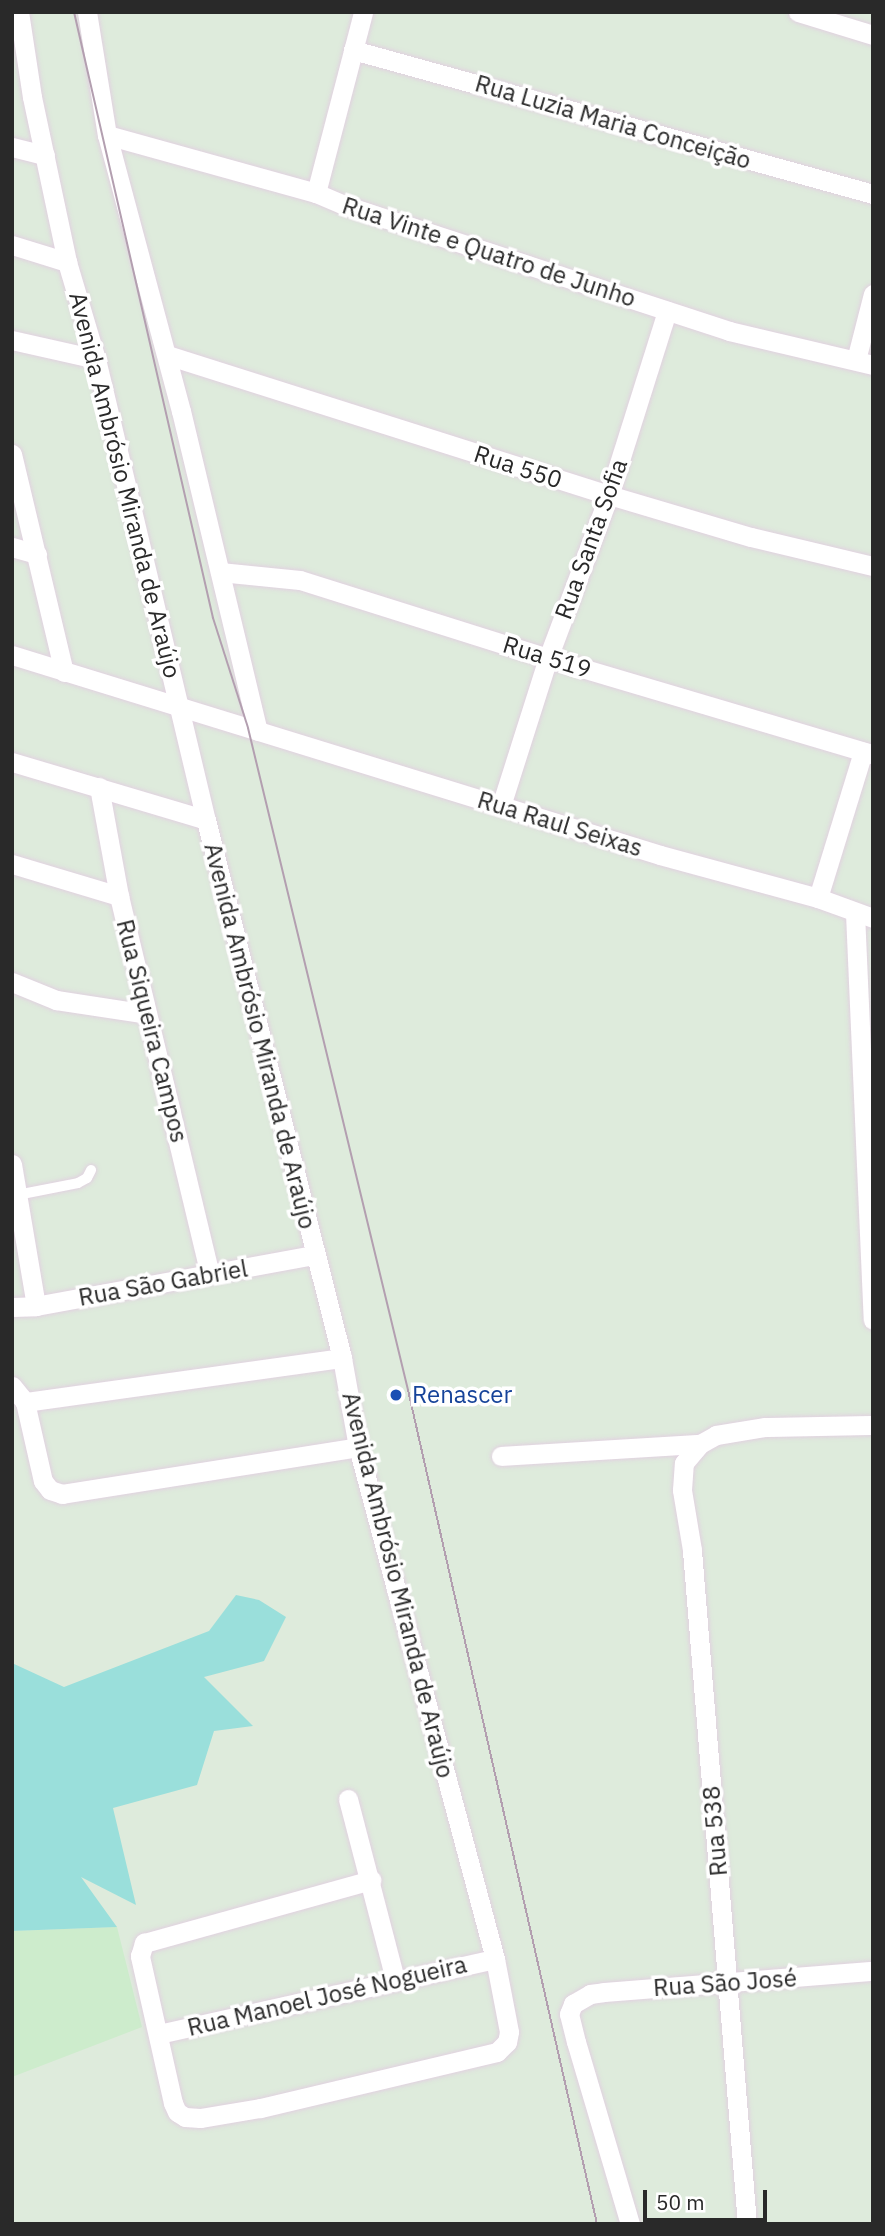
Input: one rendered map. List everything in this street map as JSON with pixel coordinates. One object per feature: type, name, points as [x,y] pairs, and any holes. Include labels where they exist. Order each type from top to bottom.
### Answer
[{"type":"street","name":"Avenida Ambrósio Miranda de Araújo","points":[[19,12],[19,56],[45,155],[67,262],[96,359],[206,820],[342,1358],[358,1447],[495,1959],[509,2032],[507,2042],[497,2052],[260,2108],[200,2118],[181,2115],[173,2103],[159,2034]]},
{"type":"street","points":[[87,12],[107,135],[167,355],[220,572],[253,729]]},
{"type":"street","points":[[316,192],[363,12]]},
{"type":"street","points":[[798,12],[873,35]]},
{"type":"street","name":"Rua Luzia Maria Conceição","points":[[353,50],[873,194]]},
{"type":"street","name":"Rua Vinte e Quatro de Junho","points":[[107,135],[316,192],[357,210],[729,331],[864,362]]},
{"type":"street","points":[[12,147],[45,155]]},
{"type":"street","points":[[12,245],[67,262]]},
{"type":"street","points":[[864,362],[873,294]]},
{"type":"street","name":"Rua Santa Sofia","points":[[501,806],[548,659],[609,495],[667,310]]},
{"type":"street","points":[[12,340],[96,359]]},
{"type":"street","name":"Rua 550","points":[[167,355],[609,495],[751,537],[873,566]]},
{"type":"street","points":[[12,454],[64,672]]},
{"type":"street","points":[[12,547],[37,554]]},
{"type":"street","name":"Rua 519","points":[[220,572],[300,580],[548,659],[715,705],[868,753]]},
{"type":"street","name":"Rua Raul Seixas","points":[[12,655],[660,855],[818,898],[864,916]]},
{"type":"street","points":[[818,898],[868,753]]},
{"type":"street","points":[[12,762],[206,820]]},
{"type":"street","name":"Rua Siqueira Campos","points":[[99,787],[119,896],[210,1274]]},
{"type":"street","points":[[12,864],[119,896]]},
{"type":"street","points":[[864,916],[873,1320]]},
{"type":"street","points":[[12,982],[56,1000],[147,1014]]},
{"type":"street","points":[[12,1164],[36,1306]]},
{"type":"street","name":"Rua São Gabriel","points":[[12,1307],[36,1306],[314,1255]]},
{"type":"street","points":[[25,1402],[342,1358]]},
{"type":"street","points":[[12,1386],[25,1402],[43,1480],[50,1490],[62,1493],[358,1447]]},
{"type":"street","points":[[501,1456],[700,1444],[716,1435],[765,1427],[873,1425]]},
{"type":"street","name":"Rua 538","points":[[700,1444],[684,1463],[682,1490],[692,1550],[747,2224]]},
{"type":"street","points":[[348,1799],[395,1980]]},
{"type":"street","points":[[159,2034],[141,1956],[144,1943],[371,1880]]},
{"type":"street","name":"Rua Manoel José Nogueira","points":[[159,2034],[495,1959]]},
{"type":"street","name":"Rua São José","points":[[630,2224],[570,2020],[570,2010],[579,1999],[604,1992],[873,1971]]},
{"type":"lane","points":[[17,1195],[78,1183],[87,1178],[91,1170]]},
{"type":"shaded area","points":[[236,1595],[259,1600],[286,1617],[264,1661],[204,1677],[253,1726],[214,1731],[197,1785],[113,1808],[136,1905],[81,1877],[117,1927],[12,1931],[12,1663],[64,1687],[209,1631]]},
{"type":"shaded area","points":[[117,1927],[142,2027],[12,2077],[12,1931]]},
{"type":"tram line","points":[[74,12],[213,618],[248,728],[408,1390],[597,2224]]},
{"type":"place","name":"Renascer","points":[[396,1395]]}]
